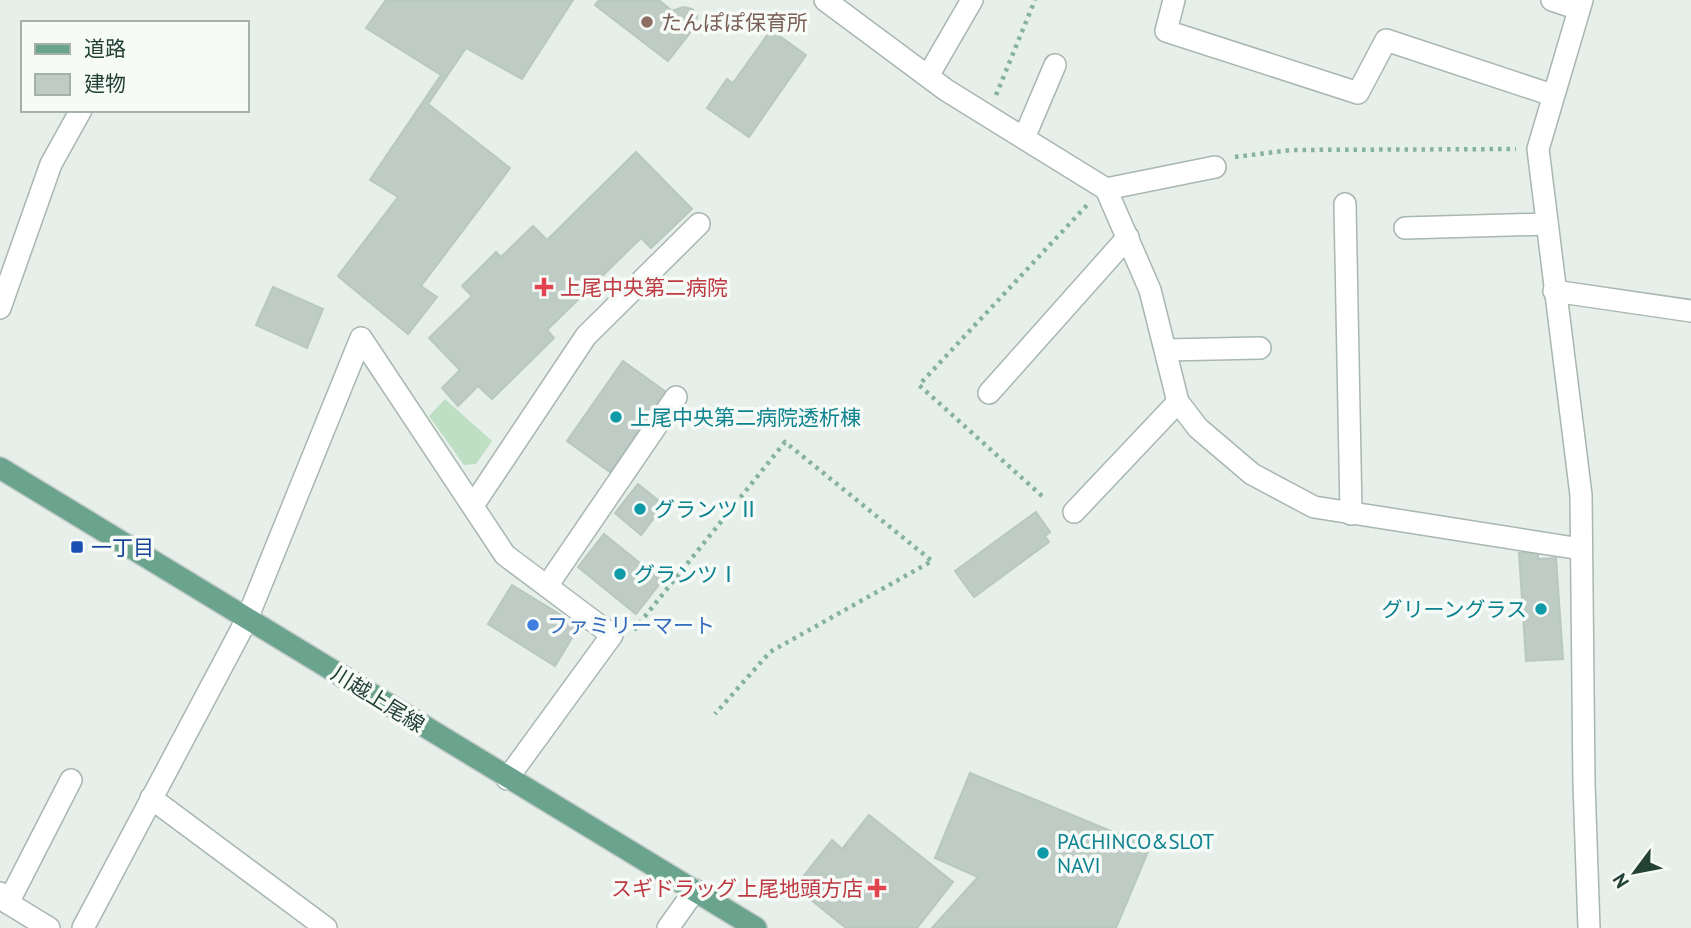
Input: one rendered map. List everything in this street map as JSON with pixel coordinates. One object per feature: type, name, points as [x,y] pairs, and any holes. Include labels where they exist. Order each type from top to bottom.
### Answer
[{"type":"main road","name":"川越上尾線","points":[[0,468],[507,779],[757,928]]},
{"type":"street","points":[[825,0],[928,76],[1106,189],[1150,290],[1178,402],[1198,428],[1252,474],[1314,507],[1581,549]]},
{"type":"street","points":[[928,76],[972,0]]},
{"type":"street","points":[[1174,0],[1166,31],[1358,93],[1386,40],[1552,95]]},
{"type":"street","points":[[1552,0],[1581,4],[1538,149],[1581,495],[1589,928]]},
{"type":"street","points":[[1024,138],[1055,65]]},
{"type":"street","points":[[0,309],[51,164],[80,112]]},
{"type":"street","points":[[1106,189],[1215,167]]},
{"type":"street","points":[[1345,204],[1351,514]]},
{"type":"street","points":[[474,505],[586,335],[699,224]]},
{"type":"street","points":[[1405,228],[1547,224]]},
{"type":"street","points":[[989,393],[1128,237]]},
{"type":"street","points":[[1554,292],[1691,311]]},
{"type":"street","points":[[83,928],[247,619],[361,338],[505,555],[612,635],[507,779]]},
{"type":"street","points":[[1166,350],[1260,348]]},
{"type":"street","points":[[547,586],[676,397]]},
{"type":"street","points":[[1074,512],[1178,402]]},
{"type":"street","points":[[50,928],[4,898],[71,780]]},
{"type":"street","points":[[151,798],[326,928]]},
{"type":"street","points":[[668,928],[695,890]]},
{"type":"path","points":[[988,115],[1035,0]]},
{"type":"path","points":[[632,632],[785,442],[932,561],[769,652],[715,714]]},
{"type":"green space","points":[[445,399],[492,441],[476,464],[464,465],[429,416]]},
{"type":"building","points":[[386,0],[573,0],[522,79],[466,48],[428,104],[510,168],[421,286],[437,297],[408,334],[338,276],[398,197],[370,180],[441,75],[366,28]]},
{"type":"building","points":[[599,0],[659,0],[672,11],[683,7],[692,9],[697,16],[696,25],[668,61],[595,5]]},
{"type":"building","points":[[771,30],[806,55],[749,137],[707,108],[727,79],[733,83]]},
{"type":"building","points":[[636,152],[692,209],[651,248],[641,238],[547,330],[554,338],[492,399],[478,386],[458,406],[442,388],[460,370],[429,338],[472,296],[462,286],[496,252],[501,257],[533,226],[547,240]]},
{"type":"building","points":[[273,287],[323,309],[307,348],[256,325]]},
{"type":"building","name":"上尾中央第二病院透析棟","points":[[623,361],[666,392],[610,472],[567,441]]},
{"type":"building","name":"グランツⅡ","points":[[638,484],[664,505],[641,535],[615,513]]},
{"type":"building","points":[[1036,512],[1050,532],[1045,536],[1049,542],[974,597],[955,571]]},
{"type":"building","name":"グランツⅠ","points":[[604,534],[662,581],[636,614],[578,567]]},
{"type":"building","name":"グリーングラス","points":[[1538,552],[1538,559],[1556,558],[1563,659],[1526,661],[1519,553]]},
{"type":"building","points":[[512,585],[579,626],[555,666],[488,624]]},
{"type":"building","name":"PACHINCO&SLOT NAVI","points":[[970,773],[1150,847],[1116,928],[932,928],[978,877],[935,858]]},
{"type":"building","points":[[869,815],[953,882],[917,928],[846,928],[795,887],[832,840],[842,849]]},
{"type":"place","name":"たんぽぽ保育所","points":[[647,22]]},
{"type":"place","name":"上尾中央第二病院","points":[[544,287]]},
{"type":"place","name":"上尾中央第二病院透析棟","points":[[616,417]]},
{"type":"place","name":"グランツⅡ","points":[[640,509]]},
{"type":"place","name":"一丁目","points":[[77,547]]},
{"type":"place","name":"グランツⅠ","points":[[620,574]]},
{"type":"place","name":"グリーングラス","points":[[1541,609]]},
{"type":"place","name":"ファミリーマート","points":[[533,625]]},
{"type":"place","name":"PACHINCO&SLOT NAVI","points":[[1043,853]]},
{"type":"place","name":"スギドラッグ上尾地頭方店","points":[[877,888]]}]
